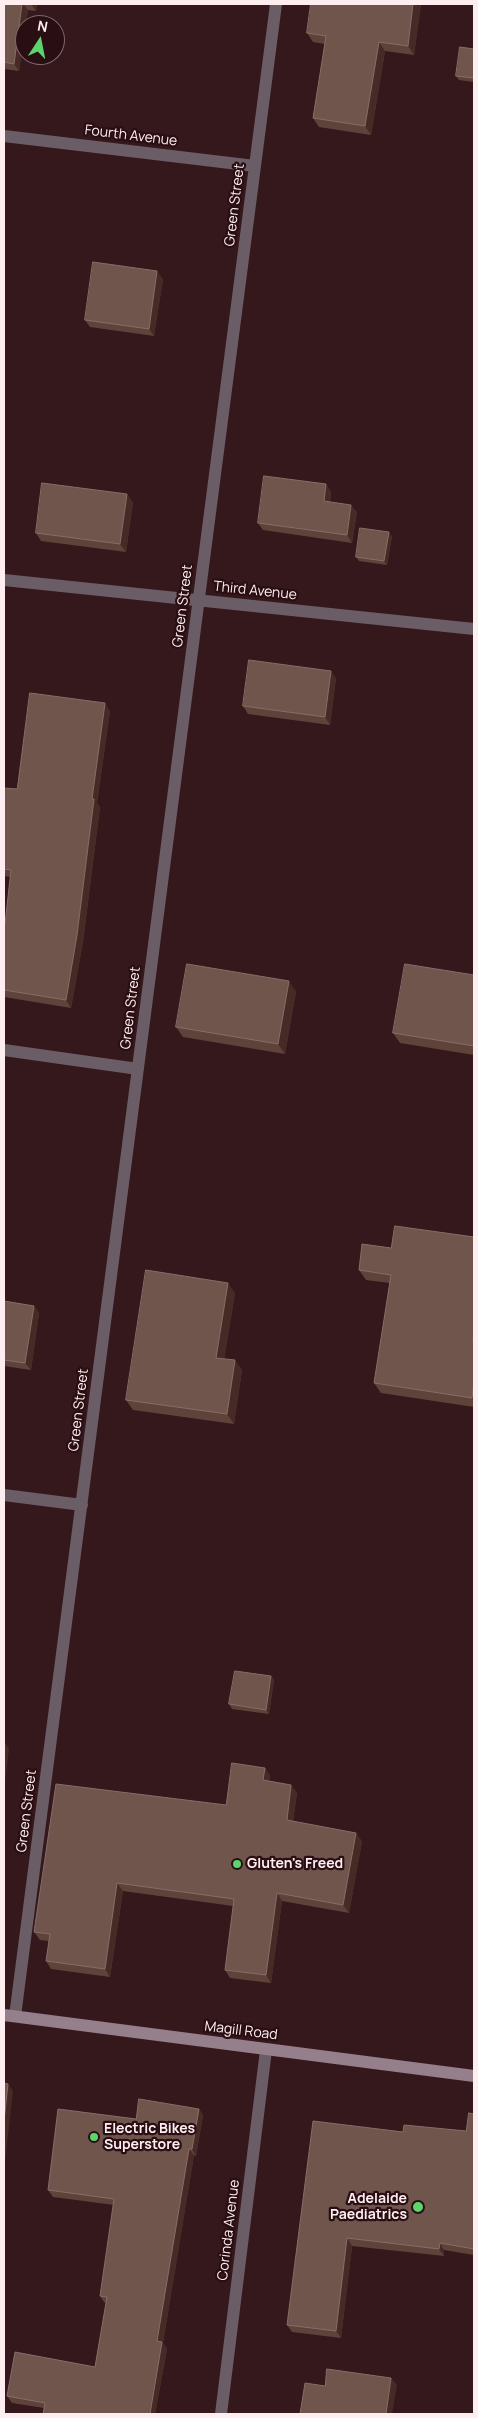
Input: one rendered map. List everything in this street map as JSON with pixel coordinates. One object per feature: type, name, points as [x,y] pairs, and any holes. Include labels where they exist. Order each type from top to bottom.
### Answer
[{"type":"main road","name":"Magill Road","points":[[10,2016],[474,2076]]},
{"type":"street","name":"Green Street","points":[[10,2016],[82,1506],[276,4]]},
{"type":"street","name":"Fourth Avenue","points":[[4,136],[255,166]]},
{"type":"street","name":"Third Avenue","points":[[4,580],[474,630]]},
{"type":"street","points":[[4,1050],[138,1069]]},
{"type":"street","points":[[4,1495],[82,1506]]},
{"type":"street","name":"Corinda Avenue","points":[[221,2414],[266,2050]]},
{"type":"building","points":[[4,4],[22,4],[21,15],[15,15],[14,64],[4,62]]},
{"type":"building","points":[[311,4],[413,4],[408,46],[379,42],[365,126],[313,118],[326,36],[307,33]]},
{"type":"building","points":[[460,47],[474,49],[474,78],[456,76]]},
{"type":"building","points":[[93,262],[157,271],[149,329],[85,320]]},
{"type":"building","points":[[264,476],[326,484],[324,501],[351,505],[347,535],[258,523]]},
{"type":"building","points":[[42,483],[127,494],[120,544],[36,533]]},
{"type":"building","points":[[360,528],[389,532],[384,561],[356,557]]},
{"type":"building","points":[[249,660],[331,671],[325,717],[243,706]]},
{"type":"building","points":[[30,693],[105,703],[77,935],[66,1000],[4,990],[4,924],[11,870],[4,869],[4,788],[17,789]]},
{"type":"building","points":[[187,964],[289,981],[278,1044],[176,1027]]},
{"type":"building","points":[[405,964],[474,975],[474,1046],[393,1033]]},
{"type":"building","points":[[395,1226],[474,1237],[474,1382],[472,1398],[374,1383],[391,1275],[359,1270],[362,1244],[391,1248]]},
{"type":"building","points":[[146,1270],[228,1283],[216,1358],[235,1360],[227,1414],[126,1400]]},
{"type":"building","points":[[4,1301],[34,1306],[25,1363],[4,1360]]},
{"type":"building","points":[[235,1671],[271,1676],[266,1710],[229,1704]]},
{"type":"building","points":[[232,1763],[265,1768],[263,1780],[291,1785],[287,1820],[356,1833],[343,1905],[277,1893],[266,1975],[225,1970],[234,1899],[117,1883],[105,1969],[46,1961],[50,1934],[34,1932],[56,1784],[226,1805]]},
{"type":"building","points":[[4,2083],[8,2084],[4,2121]]},
{"type":"building","points":[[139,2099],[199,2109],[192,2149],[189,2149],[157,2341],[162,2342],[150,2414],[43,2414],[45,2403],[7,2396],[15,2352],[95,2367],[107,2297],[100,2296],[114,2199],[48,2190],[58,2109],[136,2119]]},
{"type":"building","points":[[469,2113],[474,2114],[474,2249],[440,2243],[439,2249],[347,2238],[336,2331],[287,2325],[313,2121],[403,2132],[404,2125],[466,2131]]},
{"type":"building","points":[[327,2369],[391,2378],[386,2414],[300,2414],[305,2383],[325,2386]]},
{"type":"place","name":"Gluten's Freed","points":[[237,1864]]},
{"type":"place","name":"Electric Bikes Superstore","points":[[94,2137]]},
{"type":"place","name":"Adelaide Paediatrics","points":[[418,2207]]}]
